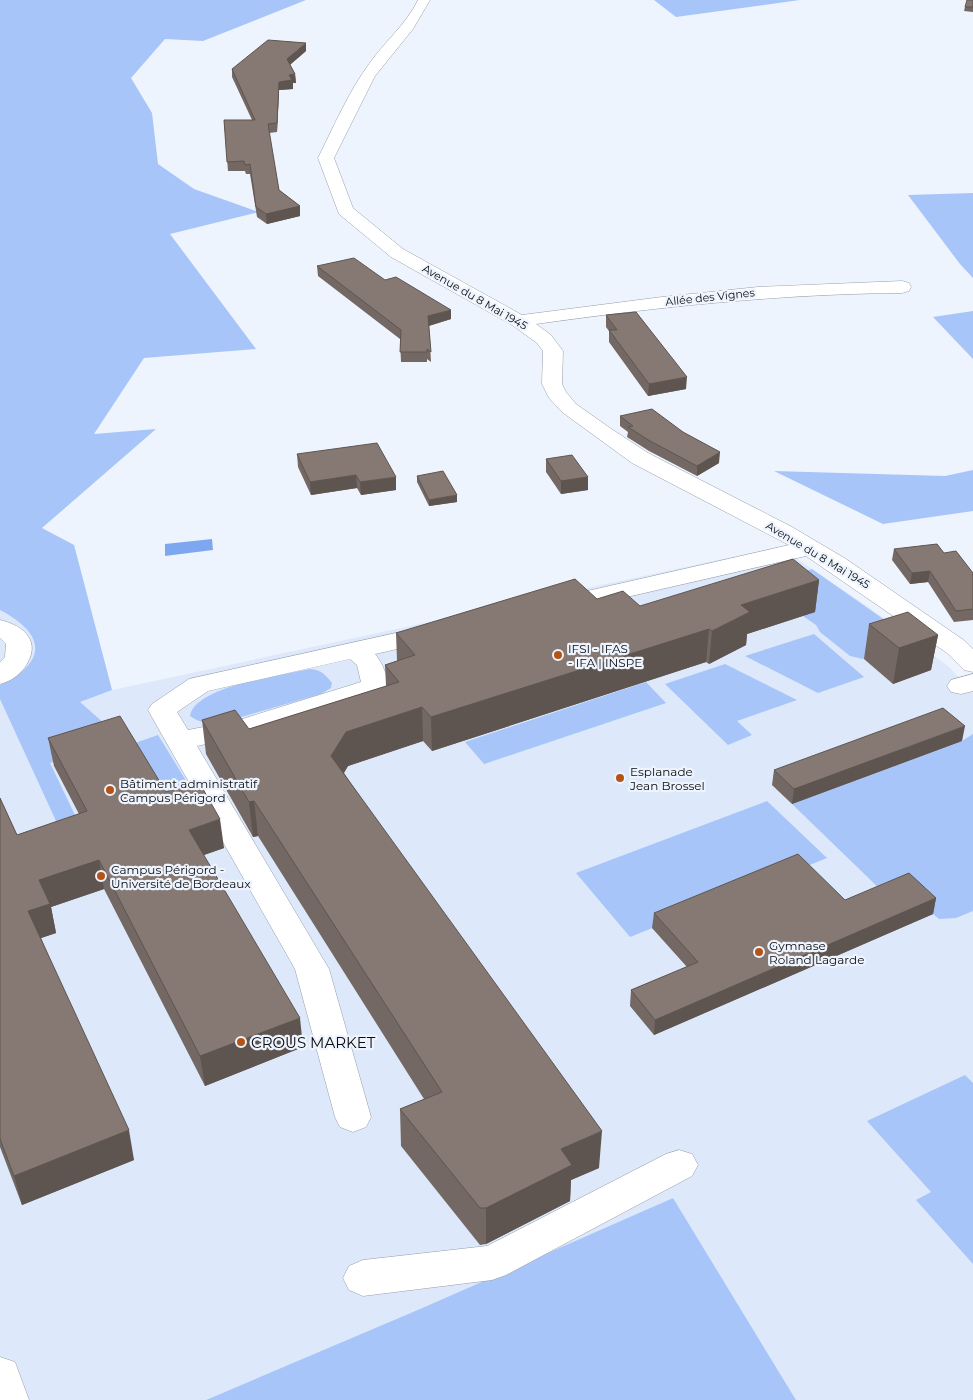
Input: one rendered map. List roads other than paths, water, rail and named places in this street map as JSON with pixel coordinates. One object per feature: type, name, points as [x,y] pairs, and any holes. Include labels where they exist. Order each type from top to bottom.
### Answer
[{"type":"street","name":"Avenue du 8 Mai 1945","points":[[424,0],[417,16],[376,65],[366,80],[326,158],[345,210],[397,253],[519,321],[544,339],[553,351],[552,384],[556,394],[569,408],[615,443],[640,458],[784,532],[837,564],[956,647],[969,678]]},
{"type":"street","name":"Allée des Vignes","points":[[519,321],[650,303],[774,290],[902,287]]},
{"type":"street","points":[[536,610],[808,548]]},
{"type":"street","points":[[353,1117],[312,969],[162,710],[199,685],[459,627]]},
{"type":"street","points":[[0,628],[9,632],[17,639],[21,648],[19,658],[11,668],[0,676]]},
{"type":"street","points":[[180,741],[245,727],[375,686],[372,670],[366,657],[353,650]]},
{"type":"street","points":[[362,1278],[492,1263],[679,1165]]},
{"type":"street","points":[[0,1376],[8,1400]]},
{"type":"place","name":"IFSI - IFAS - IFA | INSPE","points":[[558,655]]},
{"type":"place","name":"Esplanade Jean Brossel","points":[[620,778]]},
{"type":"place","name":"Bâtiment administratif Campus Périgord","points":[[110,790]]},
{"type":"place","name":"Campus Périgord - Université de Bordeaux","points":[[101,876]]},
{"type":"place","name":"Gymnase Roland Lagarde","points":[[759,952]]},
{"type":"place","name":"CROUS MARKET","points":[[241,1042]]}]
